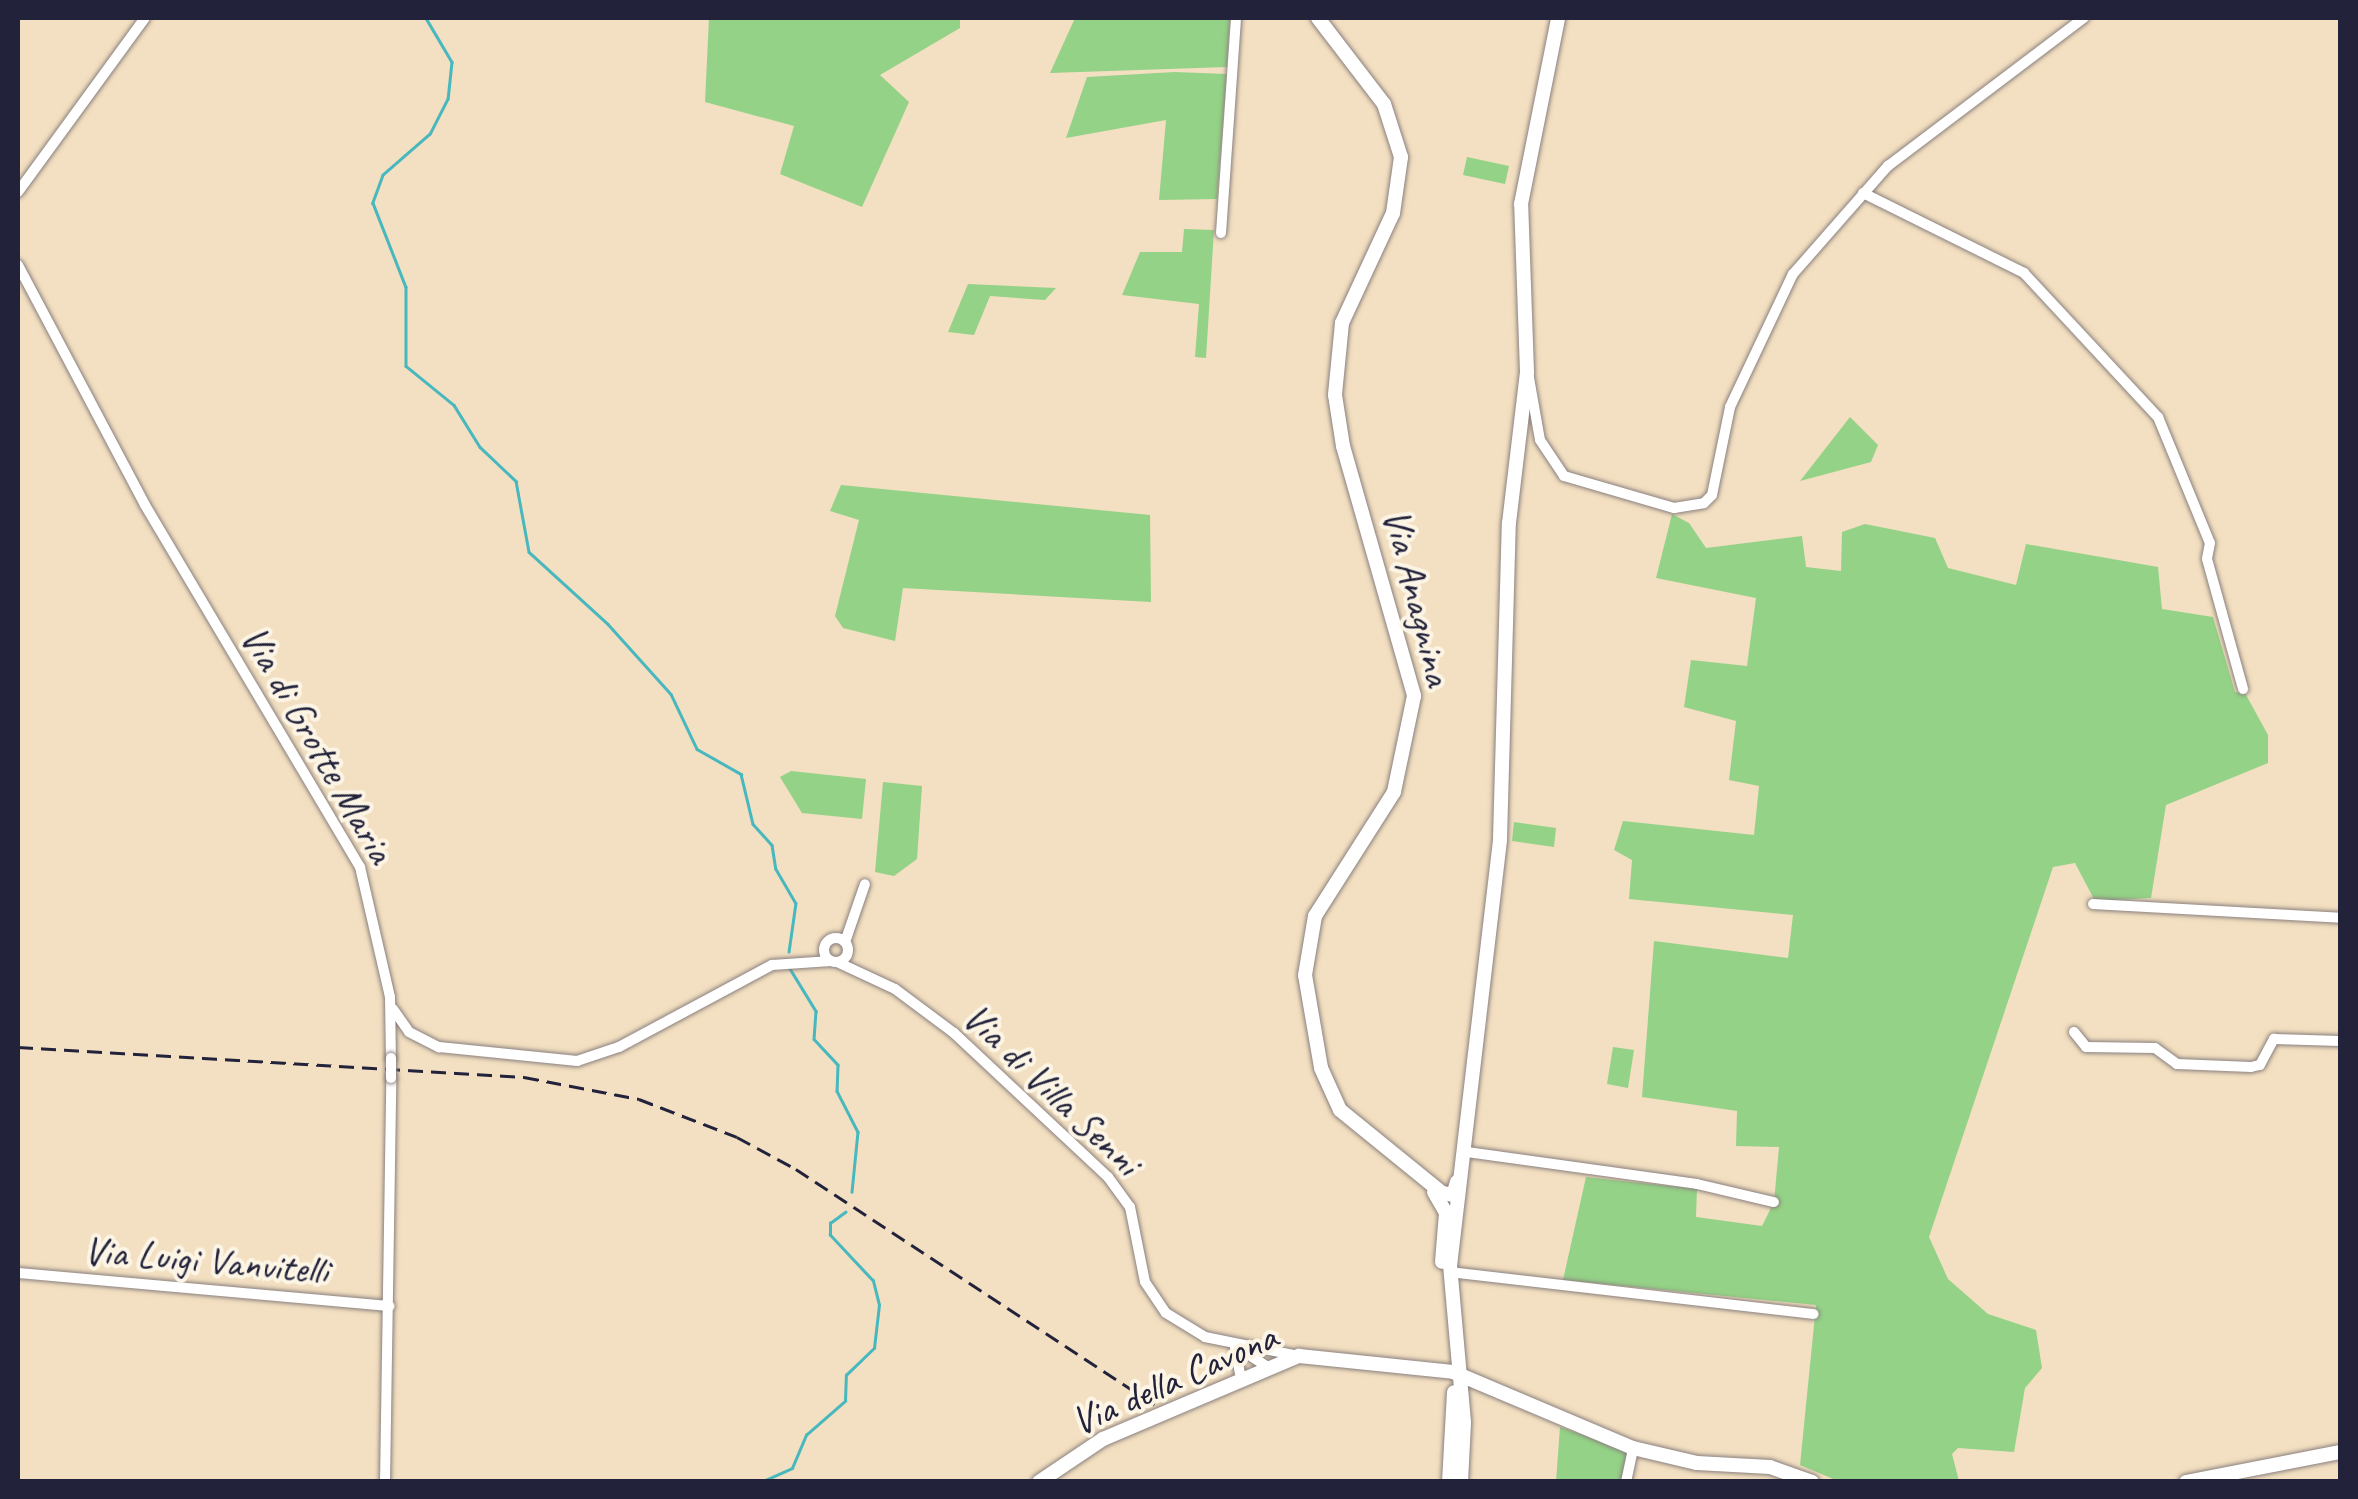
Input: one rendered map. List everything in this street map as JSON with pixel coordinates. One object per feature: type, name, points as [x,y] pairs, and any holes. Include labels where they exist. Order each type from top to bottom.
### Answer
[{"type":"main road","name":"Via Anagnina","points":[[1318,18],[1384,104],[1401,157],[1393,213],[1342,324],[1335,395],[1340,438],[1404,642],[1414,702],[1394,792],[1317,913],[1305,975],[1331,1096],[1351,1124],[1432,1184],[1454,1194],[1472,1118]]},
{"type":"main road","name":"Via Anagnina","points":[[1461,1482],[1450,1272],[1472,1118],[1500,840],[1510,505],[1527,372],[1520,212],[1558,18]]},
{"type":"main road","name":"Via Anagnina","points":[[1410,1167],[1446,1213],[1442,1300],[1457,1374],[1449,1482]]},
{"type":"main road","name":"Via della Cavona","points":[[1039,1482],[1103,1439],[1266,1366],[1299,1356],[1457,1374],[1633,1448],[1697,1463],[1770,1466],[1812,1482]]},
{"type":"main road","points":[[2186,1482],[2340,1452]]},
{"type":"street","points":[[18,192],[146,18]]},
{"type":"street","points":[[1221,234],[1236,18]]},
{"type":"street","points":[[1527,372],[1542,445],[1567,478],[1674,508],[1704,503],[1712,495],[1730,407],[1773,308],[1793,274],[1864,193],[1923,136],[2084,18]]},
{"type":"street","points":[[1864,193],[2024,273],[2158,418],[2210,543],[2207,558],[2243,689]]},
{"type":"street","name":"Via di Grotte Maria","points":[[18,264],[210,619],[356,858],[373,903],[390,1002],[390,1306],[385,1482]]},
{"type":"street","points":[[824,946],[834,961],[865,884]]},
{"type":"street","points":[[2094,904],[2340,918]]},
{"type":"street","name":"Via di Villa Senni","points":[[807,958],[824,946],[843,944],[866,974]]},
{"type":"street","name":"Via di Villa Senni","points":[[390,1002],[409,1032],[433,1045],[578,1061],[620,1047],[772,964],[807,958],[834,961],[866,974],[966,1042],[1108,1177],[1130,1208],[1141,1270],[1155,1302],[1190,1330],[1232,1344],[1299,1356]]},
{"type":"street","points":[[2074,1032],[2086,1047],[2155,1048],[2178,1064],[2251,1067],[2260,1065],[2274,1039],[2340,1041]]},
{"type":"street","points":[[1468,1152],[1697,1184],[1774,1202]]},
{"type":"street","points":[[1450,1272],[1814,1314]]},
{"type":"street","name":"Via Luigi Vanvitelli","points":[[18,1273],[390,1306]]},
{"type":"street","points":[[1232,1344],[1266,1366],[1270,1351]]},
{"type":"street","points":[[1232,1344],[1242,1366],[1240,1380]]},
{"type":"street","points":[[1626,1482],[1633,1448]]},
{"type":"green space","points":[[709,18],[960,18],[960,28],[880,75],[909,102],[862,207],[780,174],[794,126],[705,102]]},
{"type":"green space","points":[[1075,18],[1230,18],[1227,67],[1050,73]]},
{"type":"green space","points":[[1175,72],[1227,74],[1217,199],[1159,200],[1166,120],[1066,138],[1087,77]]},
{"type":"green space","points":[[1467,157],[1509,166],[1505,184],[1463,175]]},
{"type":"green space","points":[[1184,229],[1214,230],[1206,358],[1195,357],[1199,304],[1122,295],[1140,252],[1182,252]]},
{"type":"green space","points":[[968,284],[1056,288],[1045,300],[990,296],[974,335],[948,332]]},
{"type":"green space","points":[[1850,417],[1878,445],[1871,462],[1800,481]]},
{"type":"green space","points":[[841,485],[1150,515],[1151,602],[903,588],[895,641],[843,628],[835,616],[859,520],[830,511]]},
{"type":"green space","points":[[1672,514],[1689,523],[1706,548],[1802,536],[1806,567],[1841,571],[1842,532],[1865,524],[1935,538],[1948,568],[2016,585],[2026,544],[2158,567],[2162,609],[2213,617],[2235,692],[2245,693],[2268,735],[2268,763],[2166,805],[2151,898],[2095,901],[2075,863],[2053,867],[1929,1237],[1948,1279],[1988,1314],[2036,1330],[2042,1368],[2025,1388],[2014,1452],[1958,1448],[1952,1454],[1959,1481],[1838,1481],[1800,1465],[1816,1305],[1563,1280],[1586,1177],[1697,1189],[1696,1217],[1762,1226],[1774,1202],[1779,1147],[1736,1146],[1737,1111],[1642,1097],[1654,941],[1788,958],[1793,915],[1629,899],[1632,860],[1614,850],[1623,821],[1754,835],[1759,786],[1729,780],[1736,721],[1684,707],[1691,660],[1747,666],[1756,598],[1656,578]]},
{"type":"green space","points":[[791,771],[866,779],[862,819],[802,813],[780,777]]},
{"type":"green space","points":[[883,782],[922,786],[917,859],[894,876],[875,872]]},
{"type":"green space","points":[[1514,822],[1556,828],[1554,847],[1512,841]]},
{"type":"green space","points":[[1613,1047],[1634,1050],[1628,1088],[1607,1084]]},
{"type":"green space","points":[[1560,1427],[1628,1451],[1622,1481],[1556,1482]]},
{"type":"waterway","points":[[426,18],[452,62],[448,99],[430,134],[383,175],[373,203],[406,287],[406,366],[454,405],[480,447],[516,481],[529,552],[608,624],[671,694],[697,749],[741,774],[753,824],[772,845],[776,869],[796,903],[789,952]]},
{"type":"waterway","points":[[789,967],[816,1011],[814,1039],[838,1065],[837,1091],[858,1132],[852,1192]]},
{"type":"waterway","points":[[761,1482],[792,1468],[806,1435],[845,1401],[846,1375],[874,1348],[879,1305],[873,1281],[830,1235],[830,1223],[845,1212]]},
{"type":"railway","points":[[18,1047],[524,1077],[639,1099],[737,1137],[796,1169],[1155,1405]]}]
